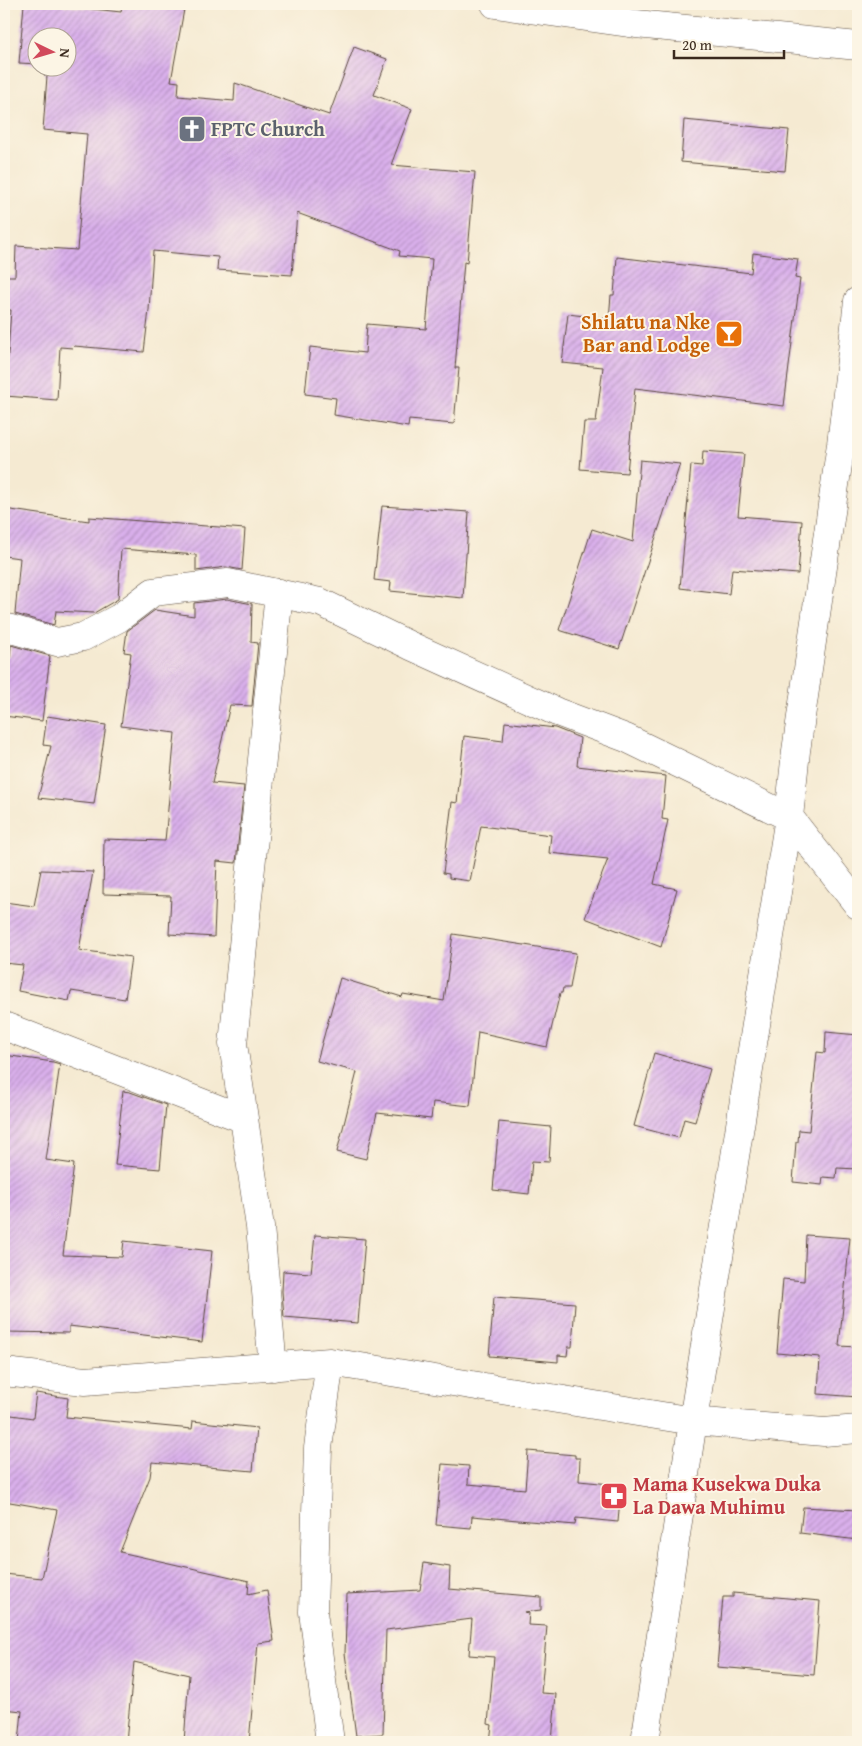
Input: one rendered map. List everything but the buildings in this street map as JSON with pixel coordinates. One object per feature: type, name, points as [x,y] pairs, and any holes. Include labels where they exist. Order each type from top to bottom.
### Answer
[{"type":"street","points":[[495,4],[567,9],[636,24],[858,46]]},
{"type":"street","points":[[645,1742],[693,1420],[789,817],[796,751],[841,444],[858,301]]},
{"type":"street","points":[[4,627],[58,642],[83,637],[118,618],[153,592],[228,583],[320,602],[411,646],[557,712],[626,738],[789,817],[858,905]]},
{"type":"street","points":[[273,1367],[260,1228],[233,1044],[279,593]]},
{"type":"street","points":[[4,1026],[244,1118]]},
{"type":"street","points":[[330,1362],[318,1448],[313,1612],[330,1742]]},
{"type":"street","points":[[4,1372],[85,1381],[330,1362],[693,1420],[824,1432],[858,1429]]},
{"type":"place","name":"FPTC Church","points":[[192,129]]},
{"type":"place","name":"Shilatu na Nke Bar and Lodge","points":[[729,334]]},
{"type":"place","name":"Mama Kusekwa Duka La Dawa Muhimu","points":[[614,1496]]}]
